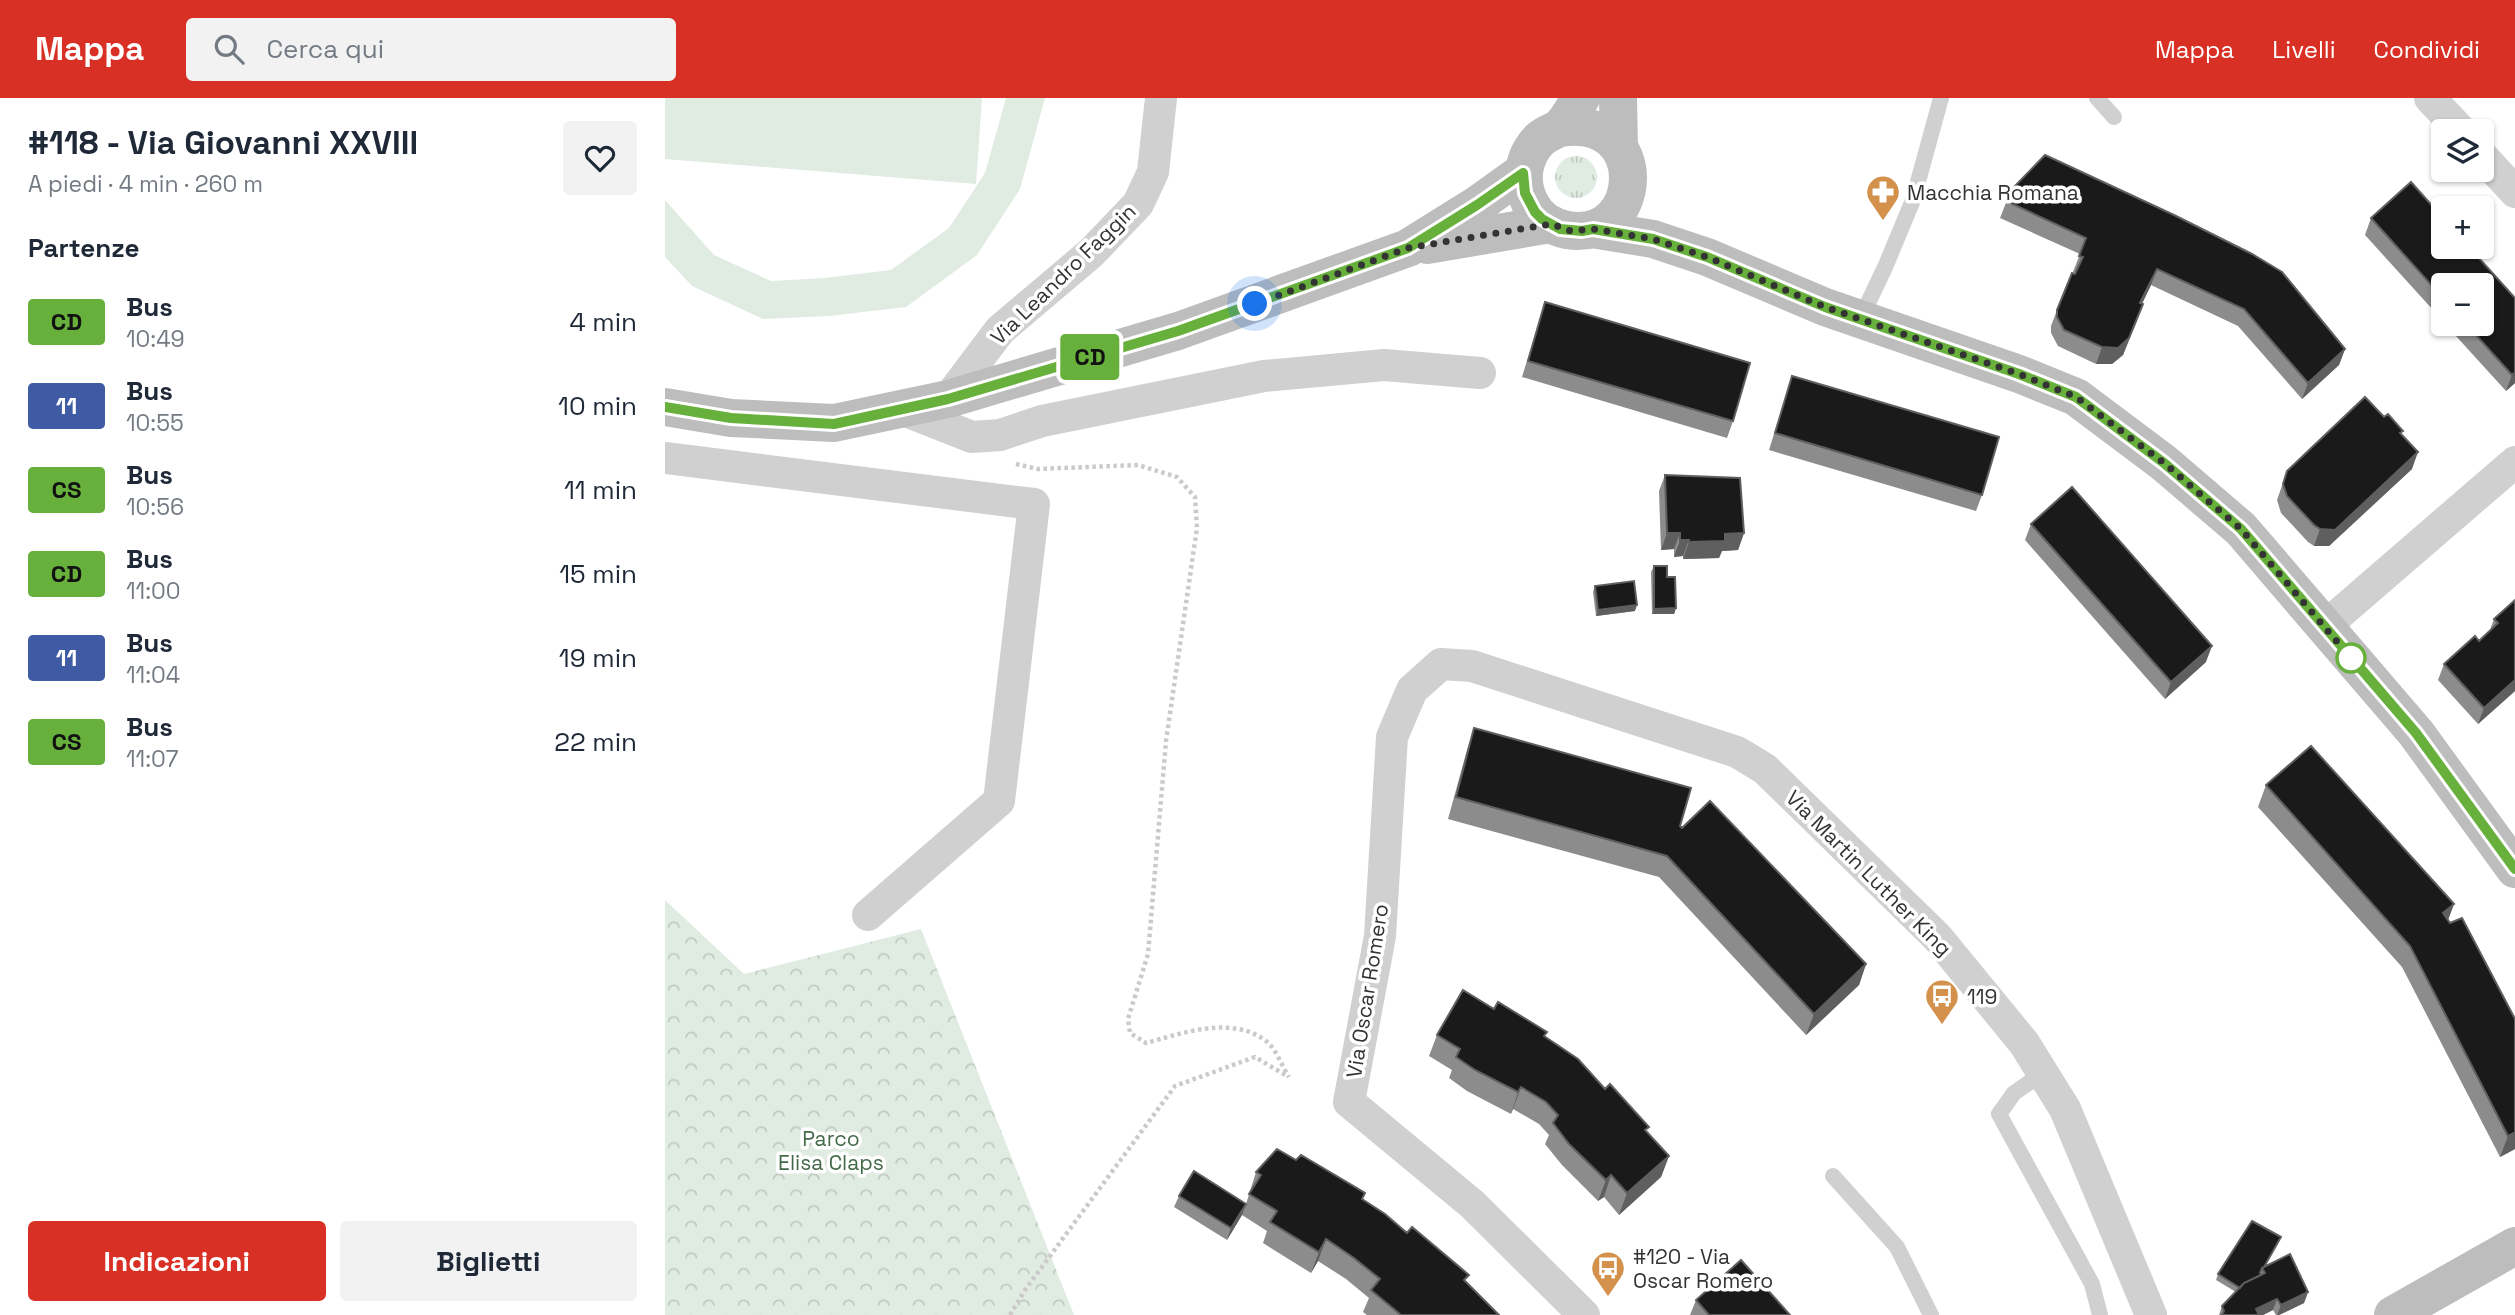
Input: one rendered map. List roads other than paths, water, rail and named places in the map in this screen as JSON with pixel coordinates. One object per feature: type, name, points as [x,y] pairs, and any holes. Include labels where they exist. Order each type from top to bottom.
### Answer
[{"type":"main road","points":[[1593,229],[1617,212],[1627,194],[1618,98]]},
{"type":"main road","points":[[1707,257],[1664,222],[1624,166],[1608,136],[1593,128],[1576,125],[1570,113],[1529,153],[1523,173],[1525,193],[1535,212],[1551,224],[1571,231],[1593,229],[1653,239],[1707,257],[1825,307],[2019,374],[2076,397],[2164,463],[2241,529],[2416,733],[2515,869]]},
{"type":"main road","points":[[1408,248],[1523,173]]},
{"type":"main road","points":[[666,409],[731,418],[834,424],[948,399],[1178,331],[1408,248],[1551,224]]},
{"type":"main road","points":[[2393,1315],[2515,1246]]},
{"type":"street","name":"Via Leandro Faggin","points":[[948,399],[1000,330],[1091,253],[1138,204],[1153,172],[1161,98]]},
{"type":"street","points":[[2430,98],[2450,119]]},
{"type":"street","points":[[2494,169],[2515,192]]},
{"type":"street","points":[[901,409],[972,438],[1000,435],[1042,421],[1264,376],[1384,365],[1480,373]]},
{"type":"street","points":[[665,458],[1034,504],[999,801],[867,915]]},
{"type":"street","points":[[2324,627],[2515,462]]},
{"type":"street","name":"Via Martin Luther King","points":[[1441,664],[1472,666],[1737,752],[1765,769],[1937,937],[2024,1044],[2065,1109],[2151,1315]]},
{"type":"street","name":"Via Oscar Romero","points":[[1441,664],[1412,690],[1392,737],[1380,936],[1349,1102],[1472,1204],[1584,1315]]},
{"type":"lane","points":[[1860,320],[1887,265],[1913,200],[1941,98]]},
{"type":"lane","points":[[2097,98],[2114,117]]},
{"type":"lane","points":[[2043,1073],[2014,1093],[1999,1114],[2092,1284],[2100,1315]]},
{"type":"lane","points":[[1833,1176],[1897,1247],[1931,1315]]},
{"type":"place","name":"Macchia Romana","points":[[1883,222]]},
{"type":"place","name":"119","points":[[1942,1026]]},
{"type":"place","name":"#120 - Via Oscar Romero","points":[[1608,1298]]},
{"type":"park label","name":"Parco Elisa Claps","points":[[831,1150]]}]
